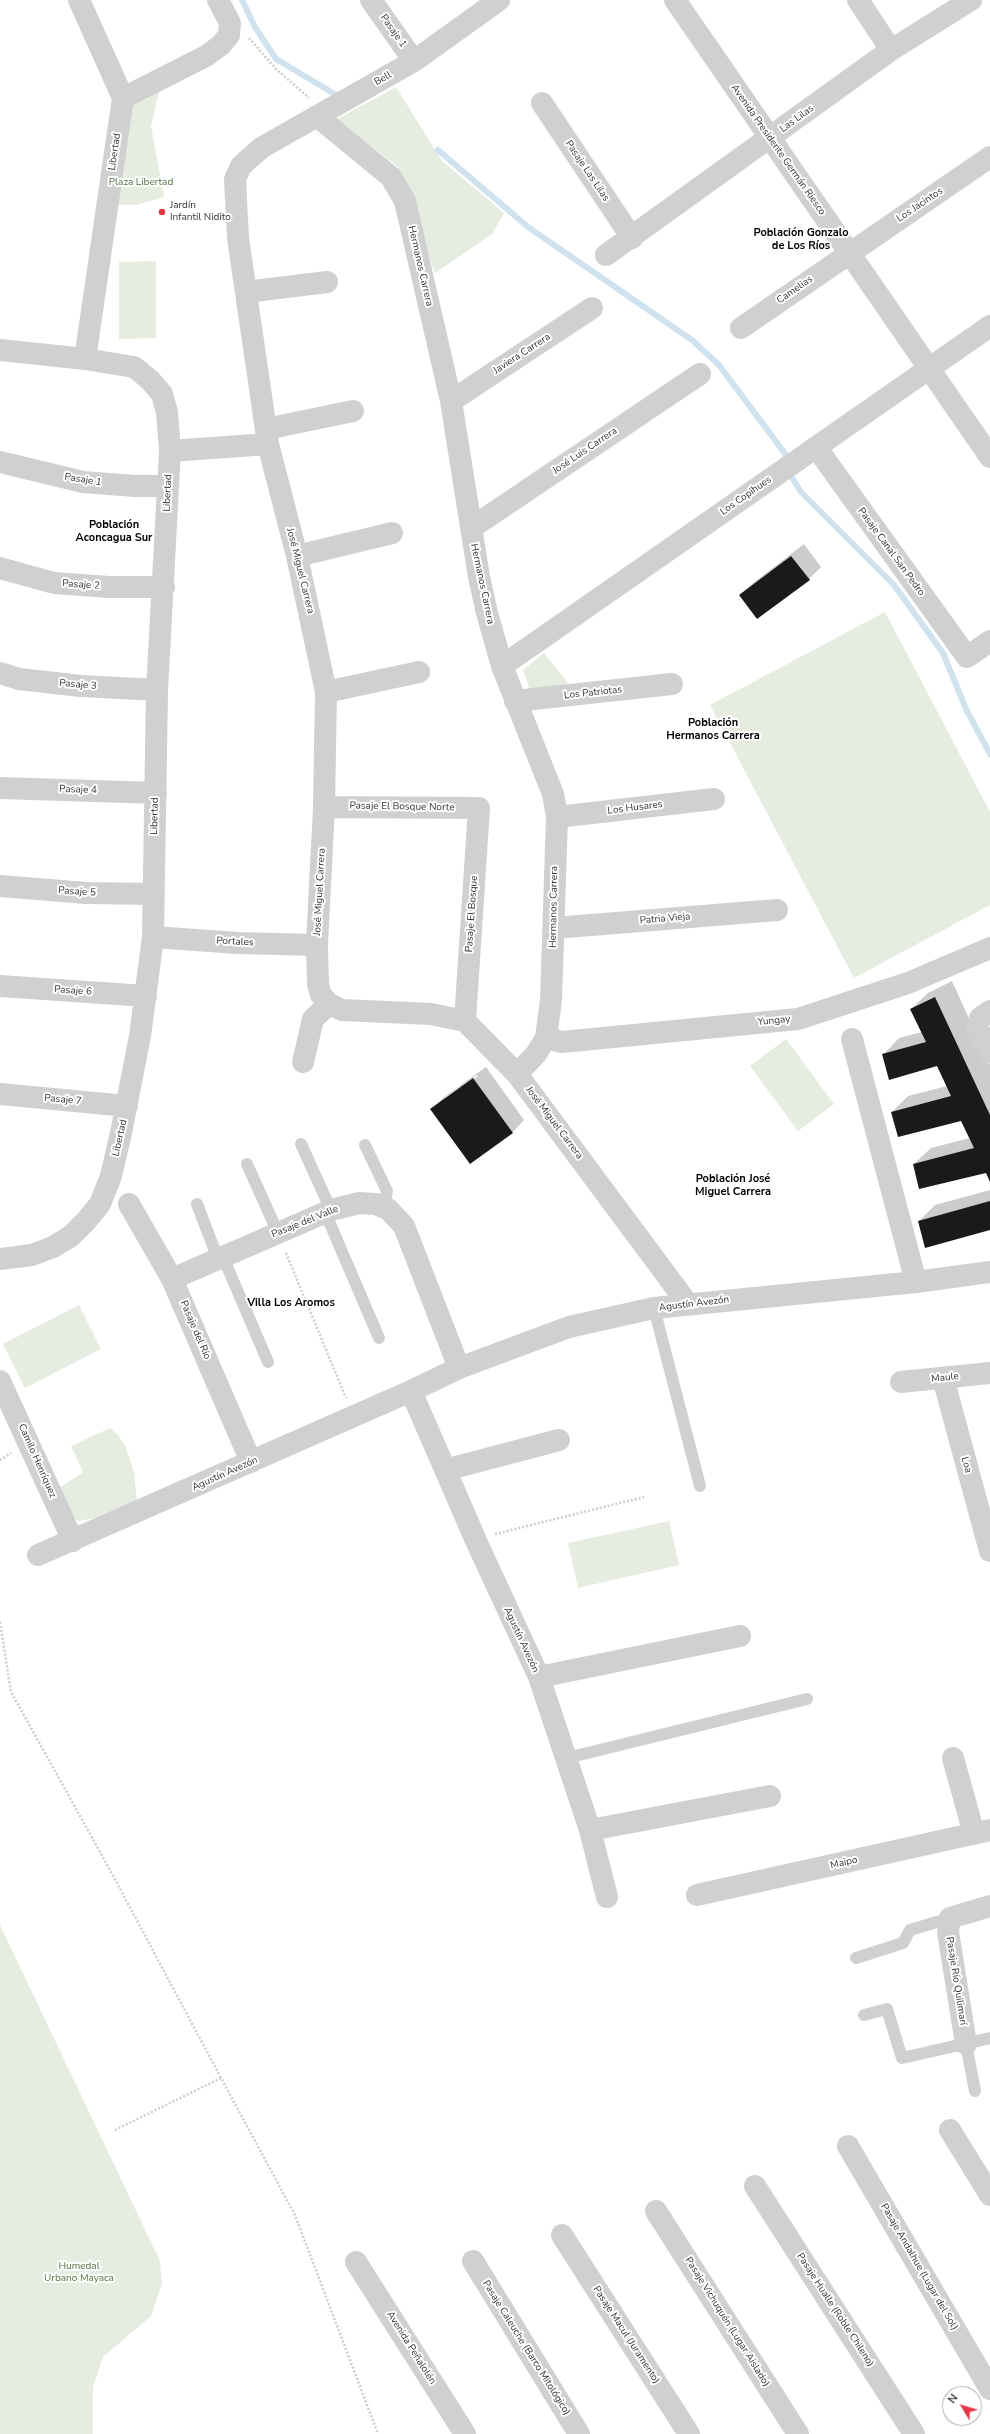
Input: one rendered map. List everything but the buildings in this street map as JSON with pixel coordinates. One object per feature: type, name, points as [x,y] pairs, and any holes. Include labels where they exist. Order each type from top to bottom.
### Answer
[{"type":"street","points":[[79,0],[123,98],[206,56],[221,45],[229,35],[230,23],[218,0]]},
{"type":"street","name":"Pasaje 1","points":[[371,0],[414,61]]},
{"type":"street","name":"Bell","points":[[261,148],[414,61],[499,0]]},
{"type":"street","name":"Avenida Presidente Germán Riesco","points":[[675,0],[990,457]]},
{"type":"street","points":[[858,0],[891,50]]},
{"type":"street","name":"Las Lilas","points":[[606,255],[770,139],[891,50],[972,0]]},
{"type":"street","name":"Libertad","points":[[85,359],[123,98]]},
{"type":"street","name":"Pasaje Las Lilas","points":[[542,103],[632,238]]},
{"type":"street","name":"Hermanos Carrera","points":[[318,116],[391,177],[405,202],[451,401],[479,577],[502,666],[515,702],[530,732],[553,794],[557,817],[551,1000],[546,1038],[536,1054],[517,1074]]},
{"type":"street","name":"José Miguel Carrera","points":[[261,148],[241,166],[235,179],[238,238],[267,437],[296,556],[326,692],[324,807],[317,945],[318,985],[320,995],[329,1004]]},
{"type":"street","name":"Los Jacintos","points":[[849,253],[990,157]]},
{"type":"street","name":"Camelias","points":[[741,328],[849,253]]},
{"type":"street","points":[[246,292],[327,282]]},
{"type":"street","name":"Javiera Carrera","points":[[451,401],[592,308]]},
{"type":"street","name":"Los Copihues","points":[[502,666],[990,326]]},
{"type":"street","name":"Libertad","points":[[0,350],[85,359],[134,367],[150,380],[162,394],[167,412],[170,451],[164,587],[157,690],[153,937],[146,996],[127,1106],[111,1176],[100,1204],[86,1221],[71,1236],[53,1247],[32,1255],[0,1259]]},
{"type":"street","name":"José Luis Carrera","points":[[471,528],[700,374]]},
{"type":"street","points":[[170,451],[267,437],[353,412]]},
{"type":"street","name":"Pasaje Canal San Pedro","points":[[816,447],[967,657],[990,641]]},
{"type":"street","name":"Pasaje 1","points":[[0,462],[83,482],[135,486],[168,486]]},
{"type":"street","points":[[296,556],[392,533]]},
{"type":"street","name":"Pasaje 2","points":[[0,568],[54,583],[109,587],[164,587]]},
{"type":"street","points":[[326,692],[419,672]]},
{"type":"street","name":"Pasaje 3","points":[[0,673],[20,679],[74,685],[157,690]]},
{"type":"street","name":"Los Patriotas","points":[[515,702],[672,684]]},
{"type":"street","name":"Pasaje 4","points":[[0,788],[156,793]]},
{"type":"street","name":"Los Husares","points":[[557,817],[714,799]]},
{"type":"street","name":"Pasaje El Bosque Norte","points":[[324,807],[479,808]]},
{"type":"street","name":"Pasaje El Bosque","points":[[465,1020],[479,808]]},
{"type":"street","name":"Pasaje 5","points":[[0,886],[86,893],[154,894]]},
{"type":"street","name":"Patria Vieja","points":[[554,928],[777,910]]},
{"type":"street","name":"Portales","points":[[153,937],[238,943],[317,945]]},
{"type":"street","name":"Yungay","points":[[546,1038],[562,1042],[798,1019],[908,983],[990,948]]},
{"type":"street","name":"Pasaje 6","points":[[0,986],[146,996]]},
{"type":"street","points":[[303,1062],[313,1020],[329,1004],[342,1010],[431,1014],[465,1020]]},
{"type":"street","points":[[990,1011],[980,1018],[977,1027],[990,1052]]},
{"type":"street","name":"José Miguel Carrera","points":[[465,1020],[517,1074],[688,1304]]},
{"type":"street","points":[[852,1039],[916,1282]]},
{"type":"street","name":"Pasaje 7","points":[[0,1094],[127,1106]]},
{"type":"street","name":"Pasaje del Valle","points":[[172,1278],[328,1211],[359,1203],[384,1207]]},
{"type":"street","name":"Pasaje del Río","points":[[129,1204],[172,1278],[251,1462]]},
{"type":"street","points":[[384,1207],[388,1209],[404,1226],[459,1368]]},
{"type":"street","name":"Agustín Avezón","points":[[38,1556],[411,1392],[459,1368],[569,1327],[654,1308],[916,1282],[990,1272]]},
{"type":"street","name":"Maule","points":[[901,1382],[990,1373]]},
{"type":"street","name":"Loa","points":[[943,1378],[990,1551]]},
{"type":"street","name":"Camilo Henríquez","points":[[0,1381],[73,1541]]},
{"type":"street","name":"Agustín Avezón","points":[[411,1392],[475,1539],[539,1677],[590,1830],[607,1897]]},
{"type":"street","points":[[445,1470],[559,1440]]},
{"type":"street","points":[[539,1677],[740,1636]]},
{"type":"street","points":[[953,1758],[982,1832]]},
{"type":"street","points":[[590,1830],[770,1796]]},
{"type":"street","name":"Maipo","points":[[697,1895],[982,1832]]},
{"type":"street","points":[[950,1918],[990,1906]]},
{"type":"street","name":"Pasaje Río Quilimarí","points":[[950,1918],[948,1932],[966,2044]]},
{"type":"street","points":[[950,2130],[990,2195]]},
{"type":"street","name":"Pasaje Andalhue (Lugar del Sol)","points":[[848,2146],[990,2389]]},
{"type":"street","name":"Pasaje Hualle (Roble Chileno)","points":[[755,2186],[914,2434]]},
{"type":"street","name":"Pasaje Vichuquén (Lugar Aislado)","points":[[656,2211],[798,2434]]},
{"type":"street","name":"Pasaje Macul (Juramento)","points":[[562,2235],[689,2434]]},
{"type":"street","name":"Pasaje Caleuche (Barco Mitológico)","points":[[473,2261],[579,2434]]},
{"type":"street","name":"Avenida Peñalolén","points":[[356,2262],[465,2434]]},
{"type":"lane","points":[[301,1144],[379,1338]]},
{"type":"lane","points":[[365,1145],[387,1191],[384,1207]]},
{"type":"lane","points":[[247,1164],[278,1233]]},
{"type":"lane","points":[[197,1204],[268,1362]]},
{"type":"lane","points":[[654,1308],[700,1486]]},
{"type":"lane","points":[[567,1758],[807,1699]]},
{"type":"lane","points":[[856,1958],[903,1943],[910,1930],[950,1918]]},
{"type":"lane","points":[[864,2015],[887,2009],[902,2058],[990,2038]]},
{"type":"lane","points":[[966,2044],[975,2091]]},
{"type":"path","points":[[229,35],[245,34],[276,69],[309,98],[318,116]]},
{"type":"path","points":[[278,1233],[354,1417]]},
{"type":"path","points":[[475,1539],[644,1497]]},
{"type":"path","points":[[0,1622],[11,1692],[110,1870],[295,2215],[378,2434]]},
{"type":"path","points":[[115,2130],[222,2078]]},
{"type":"green space","points":[[396,87],[442,161],[504,213],[492,234],[435,273],[398,167],[337,119]]},
{"type":"green space","name":"Plaza Libertad","points":[[160,88],[151,126],[164,197],[136,205],[117,205],[131,103]]},
{"type":"green space","points":[[156,261],[156,338],[119,339],[119,262]]},
{"type":"green space","points":[[885,612],[990,812],[990,905],[854,978],[710,705]]},
{"type":"green space","points":[[544,653],[572,688],[531,693],[523,670]]},
{"type":"green space","points":[[786,1039],[834,1104],[798,1131],[750,1066]]},
{"type":"green space","points":[[79,1305],[101,1349],[25,1388],[3,1344]]},
{"type":"green space","points":[[110,1428],[119,1436],[126,1448],[134,1472],[137,1500],[94,1518],[79,1521],[73,1518],[58,1489],[83,1472],[71,1446]]},
{"type":"green space","points":[[669,1521],[679,1565],[578,1588],[568,1543]]},
{"type":"green space","name":"Humedal Urbano Mayaca","points":[[0,1925],[160,2261],[162,2284],[151,2316],[103,2357],[93,2387],[93,2434],[0,2434]]},
{"type":"waterway","points":[[242,0],[255,27],[276,59],[338,96]]},
{"type":"waterway","points":[[438,150],[528,227],[692,340],[719,365],[786,455]]},
{"type":"waterway","points":[[793,479],[801,492],[894,585],[943,653],[966,709],[990,754]]},
{"type":"place","name":"Jardín Infantil Nidito","points":[[162,212]]},
{"type":"district","name":"Población Gonzalo de Los Ríos","points":[[801,239]]},
{"type":"district","name":"Población Aconcagua Sur","points":[[114,531]]},
{"type":"district","name":"Población Hermanos Carrera","points":[[713,729]]},
{"type":"district","name":"Población José Miguel Carrera","points":[[733,1185]]},
{"type":"district","name":"Villa Los Aromos","points":[[291,1303]]}]
